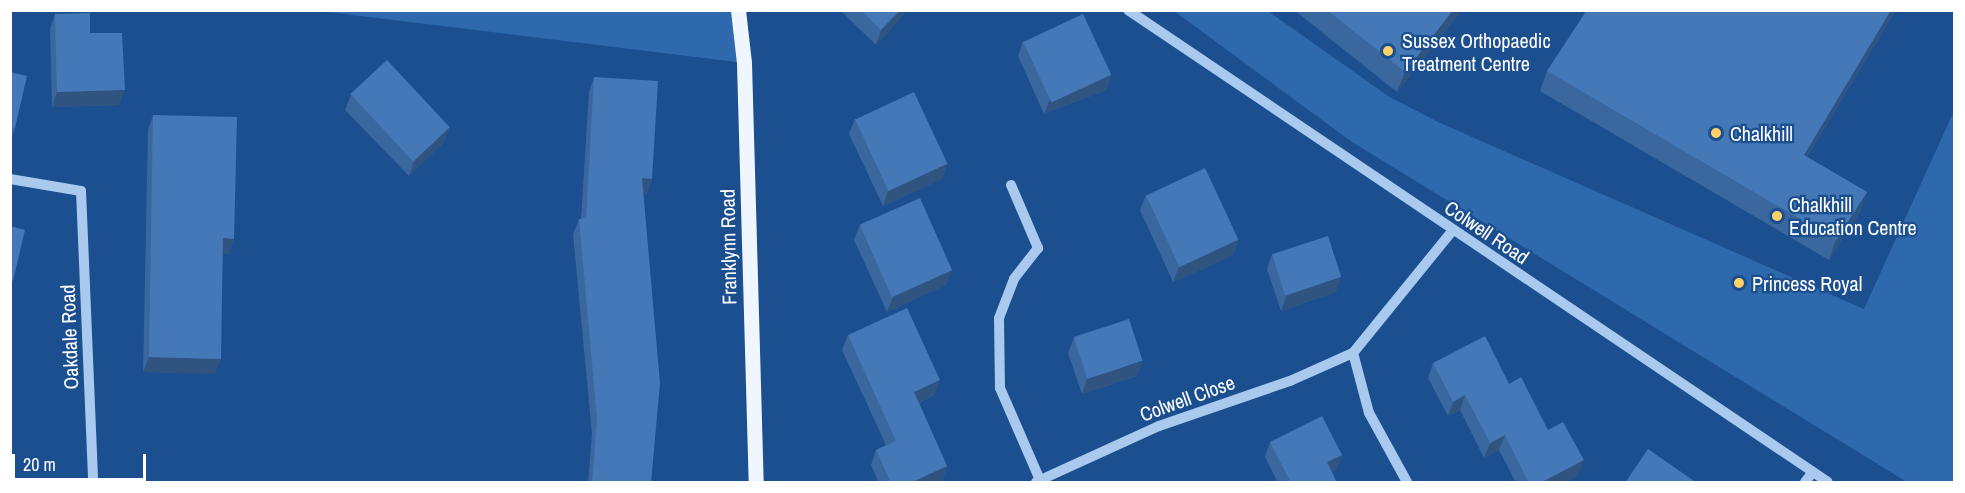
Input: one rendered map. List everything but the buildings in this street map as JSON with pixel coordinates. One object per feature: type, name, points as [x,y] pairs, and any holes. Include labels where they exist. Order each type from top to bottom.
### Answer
[{"type":"main road","name":"Franklynn Road","points":[[738,10],[744,63],[756,483]]},
{"type":"street","name":"Colwell Road","points":[[1128,10],[1828,483]]},
{"type":"street","name":"Oakdale Road","points":[[10,179],[81,191],[93,483]]},
{"type":"street","points":[[1011,185],[1038,248],[1014,279],[999,318],[1000,388],[1038,481]]},
{"type":"street","name":"Colwell Close","points":[[1038,481],[1159,426],[1290,381],[1353,353],[1452,230]]},
{"type":"street","points":[[1353,353],[1369,413],[1407,483]]},
{"type":"street","points":[[1805,483],[1812,473]]},
{"type":"shaded area","points":[[320,11],[738,11],[744,63]]},
{"type":"shaded area","points":[[1174,11],[1268,11],[1388,96],[1438,122],[1864,309],[1954,111],[1954,482],[1907,482],[1352,142]]},
{"type":"place","name":"Sussex Orthopaedic Treatment Centre","points":[[1388,51]]},
{"type":"place","name":"Chalkhill","points":[[1716,133]]},
{"type":"place","name":"Chalkhill Education Centre","points":[[1777,216]]},
{"type":"place","name":"Princess Royal","points":[[1739,283]]}]
